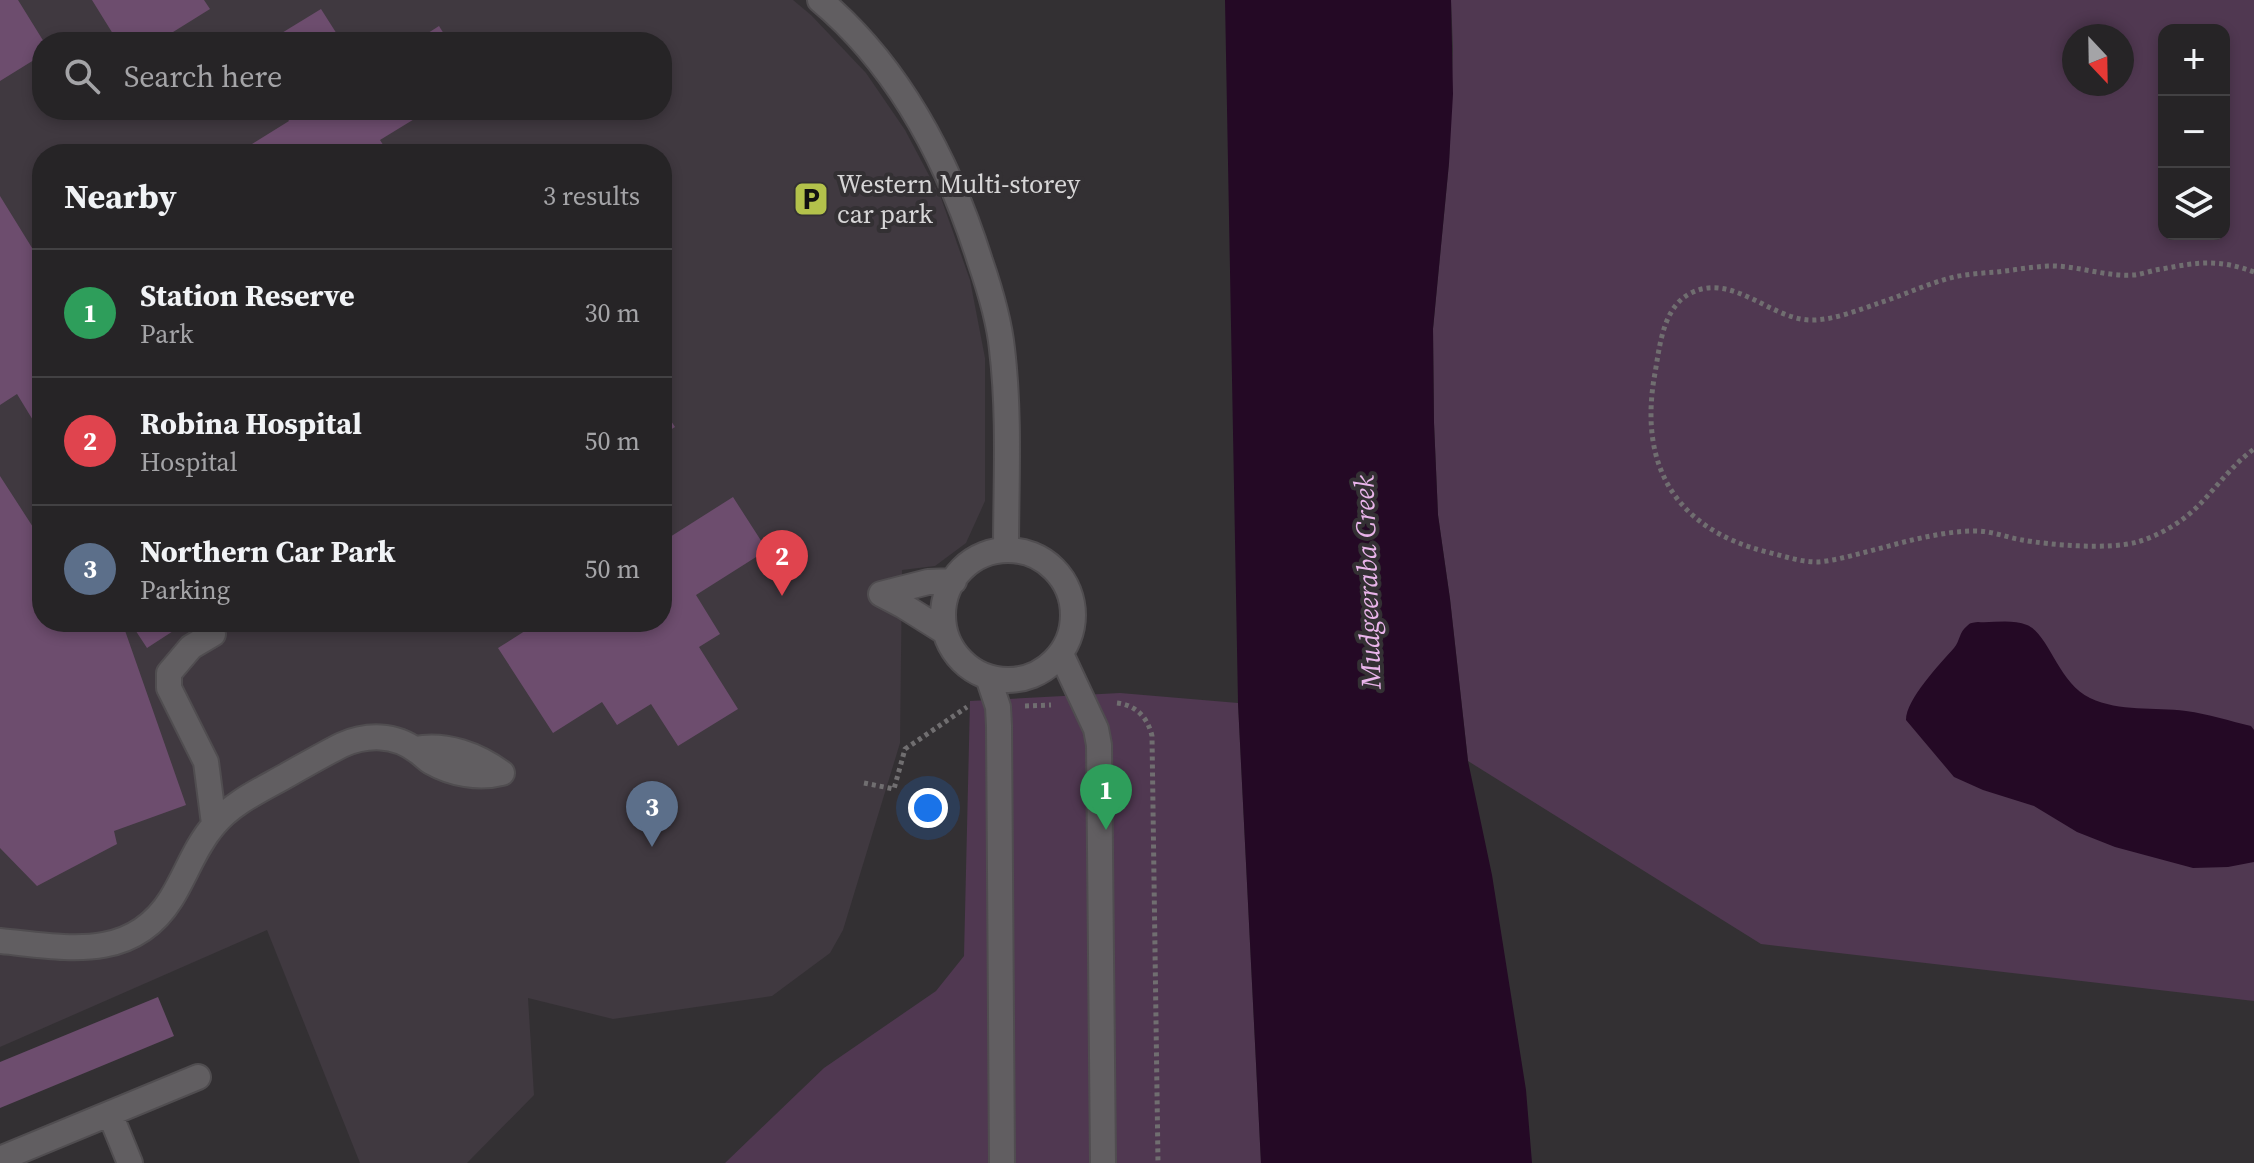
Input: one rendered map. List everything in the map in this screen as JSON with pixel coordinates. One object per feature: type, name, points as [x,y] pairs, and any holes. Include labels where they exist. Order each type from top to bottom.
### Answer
[{"type":"lane","points":[[820,0],[841,18],[905,97],[949,178],[974,243],[995,311],[1002,347],[1007,422],[1006,550]]},
{"type":"lane","points":[[1006,550],[1023,551],[1043,559],[1059,573],[1070,592],[1074,613],[1071,635],[1061,654],[1047,668],[1028,677],[1008,681],[988,677],[970,668],[954,652],[945,632],[943,610],[948,588],[954,581],[961,569],[980,556],[1006,550]]},
{"type":"lane","points":[[945,632],[881,594],[928,582],[954,581]]},
{"type":"lane","points":[[213,634],[191,647],[169,673],[169,688],[206,762],[214,824]]},
{"type":"lane","points":[[1061,654],[1098,738],[1103,1163]]},
{"type":"lane","points":[[988,677],[998,707],[999,726],[1002,1163]]},
{"type":"lane","points":[[0,941],[95,947],[137,934],[169,903],[214,824],[235,805],[357,739],[372,736],[387,738],[415,749]]},
{"type":"lane","points":[[0,1159],[198,1077]]},
{"type":"lane","points":[[110,1114],[130,1163]]},
{"type":"path","points":[[2254,272],[2212,262],[2135,275],[2052,266],[2021,269],[1956,277],[1845,315],[1810,320],[1777,312],[1729,290],[1710,288],[1694,291],[1679,301],[1670,313],[1662,336],[1653,383],[1651,430],[1662,478],[1686,509],[1718,533],[1750,548],[1805,562],[1834,560],[1929,536],[1977,530],[2024,541],[2077,545],[2134,543],[2182,520],[2254,449]]},
{"type":"path","points":[[864,783],[894,789],[905,749],[940,724]]},
{"type":"shaded area","points":[[0,0],[793,0],[866,73],[905,130],[941,198],[970,280],[985,358],[985,501],[966,543],[935,566],[902,570],[900,743],[843,930],[830,953],[772,996],[613,1019],[528,998],[534,1095],[467,1163],[360,1163],[267,930],[0,1047]]},
{"type":"shaded area","points":[[1451,0],[2254,0],[2254,1001],[1761,944],[1468,761],[1438,515],[1434,423],[1433,329],[1449,163],[1453,48]]},
{"type":"shaded area","points":[[1120,693],[1238,703],[1261,1163],[725,1163],[824,1068],[936,991],[964,956],[970,701]]},
{"type":"water","name":"Mudgeeraba Creek","points":[[1225,0],[1451,0],[1453,94],[1433,329],[1438,515],[1468,761],[1492,875],[1526,1090],[1532,1163],[1261,1163],[1238,703]]},
{"type":"water","points":[[1978,622],[2021,623],[2035,630],[2070,682],[2090,698],[2125,707],[2194,712],[2251,726],[2254,730],[2254,862],[2228,867],[2193,868],[2115,847],[2077,832],[2034,806],[1954,777],[1906,720],[1907,712],[1925,682],[1954,648],[1964,628]]},
{"type":"building","points":[[0,0],[18,0],[38,32],[32,32],[32,61],[0,81]]},
{"type":"building","points":[[92,0],[204,0],[210,9],[173,32],[112,32]]},
{"type":"building","points":[[321,9],[336,32],[283,32]]},
{"type":"building","points":[[413,120],[380,140],[383,144],[252,144],[289,121]]},
{"type":"building","points":[[0,196],[32,248],[32,419],[17,394],[0,405]]},
{"type":"building","points":[[0,476],[32,526],[32,632],[125,632],[186,805],[114,831],[117,844],[37,886],[0,848]]},
{"type":"building","points":[[733,497],[767,550],[696,595],[720,634],[699,647],[738,709],[678,746],[651,704],[617,725],[602,702],[553,733],[498,648],[523,632],[672,632],[672,536]]},
{"type":"building","points":[[137,632],[172,632],[147,648]]},
{"type":"building","points":[[158,997],[174,1036],[0,1108],[0,1062]]},
{"type":"place","name":"Western Multi-storey car park","points":[[811,199]]},
{"type":"place","name":"Robina Hospital","points":[[782,596]]},
{"type":"place","name":"Station Reserve","points":[[1106,830]]},
{"type":"place","name":"Northern Car Park","points":[[652,847]]}]
